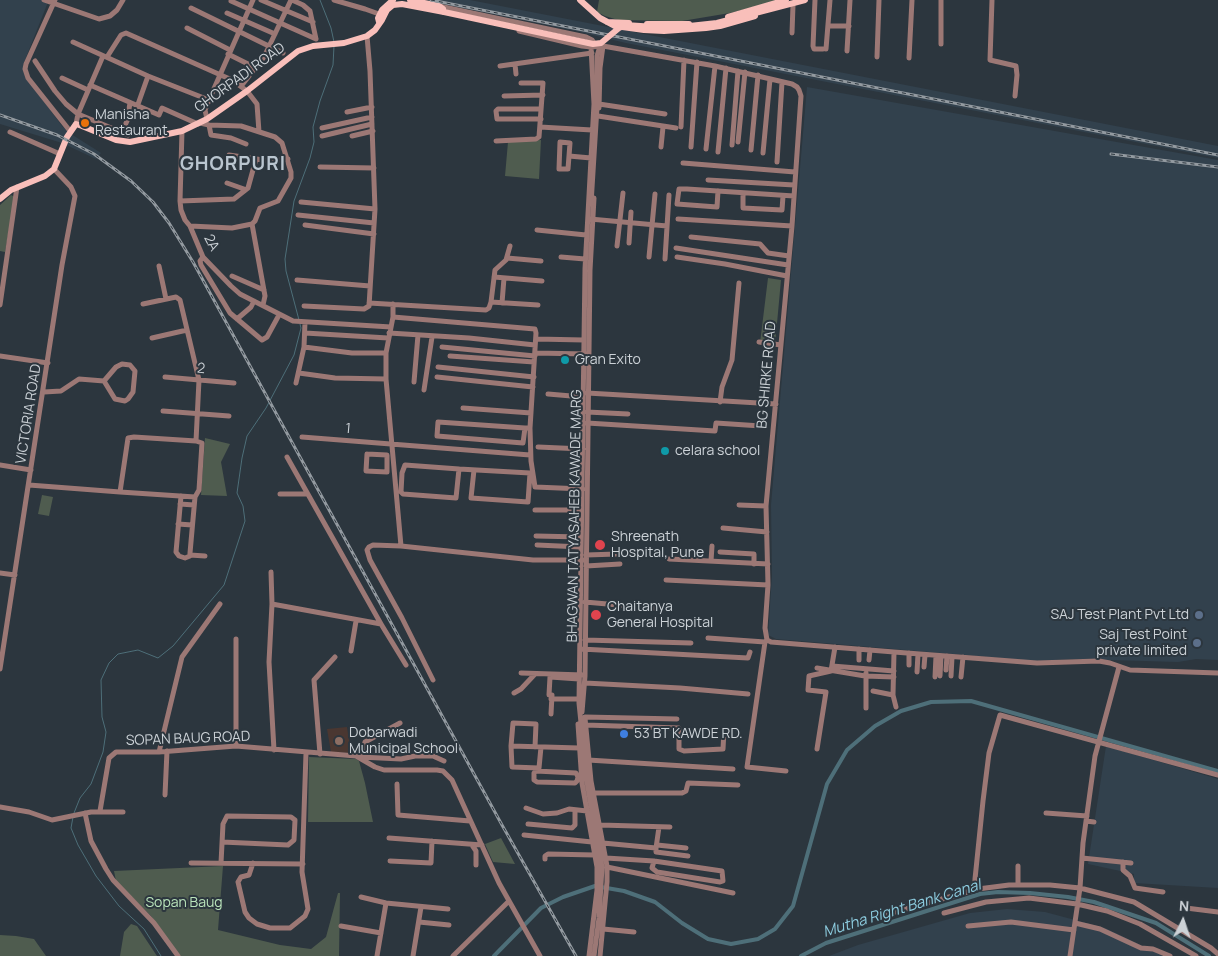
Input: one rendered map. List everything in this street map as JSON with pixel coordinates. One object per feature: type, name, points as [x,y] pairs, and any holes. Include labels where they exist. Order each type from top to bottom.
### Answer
[{"type":"main road","points":[[410,0],[441,10],[597,47],[625,25],[679,28],[717,24],[804,0]]},
{"type":"main road","points":[[580,0],[605,22],[615,26],[664,31],[693,30],[721,26],[795,2]]},
{"type":"main road","points":[[605,22],[690,24],[719,20],[786,0]]},
{"type":"main road","points":[[380,22],[379,14],[385,6],[393,2],[441,10],[589,41],[601,38],[622,23],[678,26],[703,24],[810,0]]},
{"type":"main road","name":"GHORPADI ROAD","points":[[76,124],[116,140],[130,142],[182,131],[208,122],[298,51],[314,46],[344,44],[367,36],[375,30],[393,2]]},
{"type":"main road","points":[[0,193],[45,176],[54,169],[70,131],[76,124]]},
{"type":"main road","points":[[0,199],[14,188]]},
{"type":"street","points":[[44,0],[54,1],[100,19],[110,16],[117,10],[123,0]]},
{"type":"street","points":[[246,144],[231,138],[211,135],[205,110],[253,0]]},
{"type":"street","points":[[262,0],[313,22]]},
{"type":"street","points":[[231,1],[280,23],[316,39],[312,15],[307,7],[292,0],[286,10],[280,23],[275,34],[264,57],[242,86]]},
{"type":"street","points":[[334,0],[379,14]]},
{"type":"street","points":[[815,0],[814,49],[825,49],[830,0]]},
{"type":"street","points":[[847,51],[850,0]]},
{"type":"street","points":[[877,57],[879,0]]},
{"type":"street","points":[[909,58],[912,0]]},
{"type":"street","points":[[941,0],[941,44]]},
{"type":"street","points":[[992,0],[990,60],[1016,66],[1015,96]]},
{"type":"street","points":[[54,1],[25,69],[28,78],[70,131]]},
{"type":"street","points":[[792,32],[795,2]]},
{"type":"street","points":[[191,8],[283,53]]},
{"type":"street","name":"BG SHIRKE ROAD","points":[[441,10],[597,47],[697,62],[745,72],[797,87],[801,96],[792,226],[766,506],[768,564],[766,641],[746,768],[786,771]]},
{"type":"street","points":[[227,13],[275,34]]},
{"type":"street","points":[[828,26],[849,26]]},
{"type":"street","points":[[187,28],[256,68]]},
{"type":"street","points":[[76,124],[78,114],[89,88],[105,56],[121,35],[126,33],[220,74],[242,86],[257,104],[259,132]]},
{"type":"street","points":[[304,306],[364,309],[367,308],[369,303],[375,209],[372,107],[367,36]]},
{"type":"street","points":[[73,42],[148,76],[209,100]]},
{"type":"street","points":[[500,66],[597,47],[597,107],[591,218],[667,226]]},
{"type":"street","name":"BHAGWAN TATYASAHEB KAWADE MARG","points":[[587,354],[584,340],[599,104],[597,47]]},
{"type":"street","name":"BHAGWAN TATYASAHEB KAWADE MARG","points":[[582,649],[585,640],[582,623],[585,602],[584,394],[587,354],[587,302],[585,259],[586,235],[591,218],[591,158],[597,47]]},
{"type":"street","points":[[598,116],[678,128],[684,60]]},
{"type":"street","points":[[35,61],[66,104],[78,114],[128,134]]},
{"type":"street","points":[[691,147],[697,62]]},
{"type":"street","points":[[515,64],[516,74]]},
{"type":"street","points":[[706,149],[715,66]]},
{"type":"street","points":[[718,152],[726,68]]},
{"type":"street","points":[[732,145],[738,71]]},
{"type":"street","points":[[738,142],[745,72]]},
{"type":"street","points":[[751,150],[758,75]]},
{"type":"street","points":[[137,107],[148,76]]},
{"type":"street","points":[[62,78],[159,115],[162,108],[199,124]]},
{"type":"street","points":[[763,153],[770,79]]},
{"type":"street","points":[[496,141],[536,139],[540,134],[543,82],[521,83]]},
{"type":"street","points":[[777,162],[782,82]]},
{"type":"street","points":[[504,96],[542,95]]},
{"type":"street","points":[[122,132],[127,121],[130,104]]},
{"type":"street","points":[[599,104],[665,114]]},
{"type":"street","points":[[347,112],[372,107]]},
{"type":"street","points":[[541,109],[498,109],[496,111],[497,119],[541,119]]},
{"type":"street","points":[[322,128],[372,116]]},
{"type":"street","points":[[208,122],[232,124],[280,140],[288,160],[291,172],[289,185],[277,203],[267,204],[260,208],[252,224],[266,298],[263,305]]},
{"type":"street","points":[[322,136],[372,124]]},
{"type":"street","points":[[540,127],[592,130]]},
{"type":"street","points":[[661,148],[663,127]]},
{"type":"street","name":"2A","points":[[182,131],[180,201],[185,220],[190,226],[203,257],[235,290],[279,315],[296,321],[391,327]]},
{"type":"street","points":[[352,136],[373,131]]},
{"type":"street","points":[[10,132],[60,154]]},
{"type":"street","points":[[560,142],[570,143],[569,156],[568,169],[559,169],[560,142]]},
{"type":"street","points":[[229,155],[270,161],[288,160]]},
{"type":"street","points":[[569,156],[591,158]]},
{"type":"street","points":[[180,201],[228,200],[238,197],[249,186],[256,159]]},
{"type":"street","points":[[683,163],[795,172]]},
{"type":"street","points":[[320,167],[374,168]]},
{"type":"street","name":"VICTORIA ROAD","points":[[0,669],[62,265],[75,196],[71,187],[54,169]]},
{"type":"street","points":[[708,180],[794,185]]},
{"type":"street","points":[[227,183],[244,190]]},
{"type":"street","points":[[0,305],[14,188]]},
{"type":"street","points":[[718,191],[717,206],[678,204],[679,189],[718,191],[783,196],[794,196]]},
{"type":"street","points":[[618,246],[623,193]]},
{"type":"street","points":[[743,193],[743,208],[782,210],[783,196]]},
{"type":"street","points":[[649,257],[655,194]]},
{"type":"street","points":[[665,259],[669,194]]},
{"type":"street","points":[[301,202],[375,209]]},
{"type":"street","points":[[629,243],[630,212]]},
{"type":"street","points":[[298,215],[374,223]]},
{"type":"street","points":[[678,219],[792,226]]},
{"type":"street","points":[[190,226],[232,228],[252,224]]},
{"type":"street","points":[[306,225],[374,234]]},
{"type":"street","points":[[537,230],[586,235]]},
{"type":"street","points":[[691,237],[760,244],[768,253],[789,256]]},
{"type":"street","points":[[369,303],[484,310],[489,308],[495,270],[507,258],[510,246]]},
{"type":"street","points":[[676,248],[788,265]]},
{"type":"street","points":[[203,257],[200,261],[201,265],[230,312],[264,340],[279,315]]},
{"type":"street","points":[[561,257],[585,259]]},
{"type":"street","points":[[677,257],[787,276]]},
{"type":"street","points":[[507,258],[541,261]]},
{"type":"street","points":[[159,266],[166,299]]},
{"type":"street","points":[[232,276],[264,290]]},
{"type":"street","points":[[494,276],[542,281]]},
{"type":"street","points":[[502,303],[504,278]]},
{"type":"street","points":[[297,280],[370,286]]},
{"type":"street","points":[[720,402],[722,387],[732,360],[739,284]]},
{"type":"street","points":[[143,304],[176,297],[180,300],[199,380],[196,441]]},
{"type":"street","points":[[237,319],[251,307],[254,301]]},
{"type":"street","points":[[491,302],[538,305]]},
{"type":"street","points":[[393,304],[393,317],[386,353],[386,379],[392,444],[391,466],[401,546]]},
{"type":"street","points":[[393,317],[532,328],[536,330],[533,387],[530,413],[527,428],[523,443],[437,436],[438,422],[527,428]]},
{"type":"street","points":[[296,383],[304,347],[304,322]]},
{"type":"street","points":[[152,338],[187,330]]},
{"type":"street","points":[[305,333],[389,336],[418,335],[536,342],[584,340]]},
{"type":"street","points":[[414,382],[418,335]]},
{"type":"street","points":[[424,390],[432,336]]},
{"type":"street","points":[[759,342],[781,345]]},
{"type":"street","points":[[304,347],[352,353],[386,353]]},
{"type":"street","points":[[442,347],[535,354],[587,354]]},
{"type":"street","points":[[0,356],[48,364]]},
{"type":"street","points":[[450,356],[534,362]]},
{"type":"street","points":[[122,364],[130,365],[134,371],[133,392],[125,401],[115,399],[104,381],[116,367],[122,364]]},
{"type":"street","points":[[438,367],[534,376]]},
{"type":"street","points":[[299,373],[335,378],[386,379]]},
{"type":"street","name":"2","points":[[165,377],[234,383]]},
{"type":"street","points":[[437,377],[533,387]]},
{"type":"street","points":[[44,392],[61,391],[79,379],[104,381]]},
{"type":"street","points":[[548,394],[584,394],[776,404]]},
{"type":"street","name":"BHAGWAN TATYASAHEB KAWADE MARG","points":[[584,394],[587,412],[584,449]]},
{"type":"street","points":[[463,408],[530,413]]},
{"type":"street","points":[[163,412],[229,416]]},
{"type":"street","points":[[587,412],[628,414]]},
{"type":"street","points":[[587,423],[715,431],[716,423],[761,426]]},
{"type":"street","points":[[527,428],[535,487]]},
{"type":"street","name":"1","points":[[302,436],[530,455]]},
{"type":"street","points":[[120,492],[128,438],[200,442],[202,444],[199,490],[195,497],[190,555]]},
{"type":"street","points":[[538,447],[584,449]]},
{"type":"street","points":[[367,454],[387,455],[391,466],[387,472],[366,471],[367,454]]},
{"type":"street","points":[[287,457],[406,666]]},
{"type":"street","points":[[0,465],[31,470]]},
{"type":"street","points":[[391,466],[533,473]]},
{"type":"street","points":[[459,469],[456,498],[403,494],[401,492],[402,473],[405,466],[459,469],[474,470],[530,474],[528,502],[471,498],[474,470]]},
{"type":"street","points":[[29,485],[195,497]]},
{"type":"street","points":[[529,487],[584,489]]},
{"type":"street","name":"BHAGWAN TATYASAHEB KAWADE MARG","points":[[584,489],[581,547],[585,560],[580,702],[583,716],[586,782],[602,867],[599,918],[594,956]]},
{"type":"street","points":[[280,494],[307,494]]},
{"type":"street","points":[[181,496],[176,555],[185,558],[190,555],[206,556]]},
{"type":"street","points":[[180,504],[194,505]]},
{"type":"street","points":[[739,505],[766,506]]},
{"type":"street","points":[[535,510],[582,510]]},
{"type":"street","points":[[178,524],[192,525]]},
{"type":"street","points":[[723,528],[767,532]]},
{"type":"street","points":[[536,536],[581,538]]},
{"type":"street","points":[[537,545],[581,547]]},
{"type":"street","points":[[433,680],[368,554],[369,546],[401,546],[520,560],[585,560],[620,564]]},
{"type":"street","points":[[711,562],[712,546]]},
{"type":"street","points":[[720,552],[754,554],[754,564]]},
{"type":"street","points":[[585,560],[617,554]]},
{"type":"street","points":[[669,559],[768,564]]},
{"type":"street","points":[[271,572],[272,604],[269,662],[274,750]]},
{"type":"street","points":[[0,573],[15,575]]},
{"type":"street","points":[[666,580],[768,585]]},
{"type":"street","points":[[585,602],[663,609]]},
{"type":"street","points":[[159,752],[182,657],[220,604]]},
{"type":"street","points":[[272,604],[356,621],[381,624]]},
{"type":"street","points":[[351,651],[356,621]]},
{"type":"street","points":[[708,638],[1037,663],[1099,661],[1130,670],[1218,673]]},
{"type":"street","points":[[236,639],[236,746]]},
{"type":"street","points":[[585,640],[691,643]]},
{"type":"street","points":[[831,668],[835,647]]},
{"type":"street","points":[[582,649],[747,658],[750,658],[750,652]]},
{"type":"street","points":[[859,660],[860,649]]},
{"type":"street","points":[[869,660],[870,650]]},
{"type":"street","points":[[894,652],[893,695],[896,707]]},
{"type":"street","points":[[908,665],[909,653]]},
{"type":"street","points":[[917,672],[918,654]]},
{"type":"street","points":[[924,667],[925,654]]},
{"type":"street","points":[[944,656],[946,670]]},
{"type":"street","points":[[944,656],[951,676]]},
{"type":"street","points":[[937,676],[944,656]]},
{"type":"street","points":[[320,754],[314,680],[335,657]]},
{"type":"street","points":[[961,677],[963,658]]},
{"type":"street","points":[[1070,956],[1080,890],[1086,819],[1098,741],[1119,667]]},
{"type":"street","points":[[818,668],[894,674]]},
{"type":"street","points":[[817,749],[826,692],[808,690],[809,676],[831,668]]},
{"type":"street","points":[[866,673],[866,708]]},
{"type":"street","points":[[521,674],[581,676]]},
{"type":"street","points":[[514,693],[521,690],[535,674]]},
{"type":"street","points":[[543,677],[581,676]]},
{"type":"street","name":"BHAGWAN TATYASAHEB KAWADE MARG","points":[[580,702],[584,683],[581,676]]},
{"type":"street","points":[[550,677],[549,695],[552,695],[551,714]]},
{"type":"street","points":[[584,683],[748,694]]},
{"type":"street","points":[[872,691],[893,695]]},
{"type":"street","points":[[551,699],[580,702],[580,777],[595,855],[597,879],[589,956]]},
{"type":"street","points":[[978,890],[975,879],[989,753],[1000,715],[1218,775]]},
{"type":"street","points":[[600,956],[607,867],[593,792],[583,716],[677,719]]},
{"type":"street","points":[[515,722],[536,724],[540,766],[537,768],[512,767],[511,746],[512,725],[515,722]]},
{"type":"street","points":[[400,723],[365,742],[361,757],[401,759],[415,756],[433,756],[444,761]]},
{"type":"street","points":[[585,725],[679,728],[679,750],[684,751],[724,750],[724,730]]},
{"type":"street","name":"SOPAN BAUG ROAD","points":[[100,811],[110,756],[116,752],[159,752],[236,746],[361,757],[375,767],[384,770],[443,771],[452,780],[509,901],[540,956]]},
{"type":"street","points":[[511,746],[579,748]]},
{"type":"street","points":[[165,795],[167,751]]},
{"type":"street","points":[[253,863],[249,875],[242,877],[238,882],[242,901],[249,918],[257,924],[270,928],[290,928],[305,916],[308,909],[303,878],[306,753]]},
{"type":"street","points":[[588,760],[733,769]]},
{"type":"street","points":[[536,771],[576,773],[580,777],[575,783],[537,782],[534,780],[534,773],[536,771]]},
{"type":"street","points":[[593,792],[682,793],[686,791],[688,783],[738,785]]},
{"type":"street","points":[[397,784],[398,815],[470,821]]},
{"type":"street","points":[[0,807],[30,812],[46,819],[63,819],[83,813],[100,811],[123,812]]},
{"type":"street","points":[[526,808],[543,814],[568,809],[587,811]]},
{"type":"street","points":[[528,824],[572,828],[575,825],[576,810]]},
{"type":"street","points":[[83,813],[91,841],[113,880],[154,924],[178,956]]},
{"type":"street","points":[[1046,813],[1094,822]]},
{"type":"street","points":[[222,842],[288,845],[294,840],[295,820],[291,817],[231,815],[224,819],[222,842],[222,863]]},
{"type":"street","points":[[600,825],[670,827]]},
{"type":"street","points":[[659,826],[656,852],[688,856]]},
{"type":"street","points":[[295,830],[303,831]]},
{"type":"street","points":[[524,836],[592,842]]},
{"type":"street","points":[[389,838],[482,845]]},
{"type":"street","points":[[390,861],[432,862],[432,841]]},
{"type":"street","points":[[603,843],[686,848]]},
{"type":"street","points":[[472,844],[476,851],[476,865]]},
{"type":"street","points":[[545,859],[545,856],[548,854],[595,855]]},
{"type":"street","points":[[606,858],[654,860],[722,871],[723,881],[657,872],[652,868],[654,860]]},
{"type":"street","points":[[1082,858],[1130,863]]},
{"type":"street","points":[[1123,862],[1123,870],[1130,876],[1134,888],[1163,892]]},
{"type":"street","points":[[191,864],[303,864]]},
{"type":"street","points":[[1018,866],[1018,885]]},
{"type":"street","points":[[607,867],[733,893]]},
{"type":"street","points":[[884,915],[978,890],[1018,885],[1050,885],[1134,902],[1218,954]]},
{"type":"street","points":[[361,897],[421,908],[448,909]]},
{"type":"street","points":[[944,913],[986,902],[1029,898],[1077,903],[1107,911],[1140,924],[1196,956]]},
{"type":"street","points":[[453,956],[509,901]]},
{"type":"street","points":[[377,956],[386,903]]},
{"type":"street","points":[[413,956],[421,908]]},
{"type":"street","points":[[1186,908],[1218,912]]},
{"type":"street","points":[[1210,912],[1218,908]]},
{"type":"street","points":[[419,922],[449,925]]},
{"type":"street","points":[[968,926],[1011,922],[1074,930]]},
{"type":"street","points":[[1075,923],[1100,929],[1141,948],[1153,949],[1170,956]]},
{"type":"street","points":[[341,926],[381,933]]},
{"type":"street","points":[[603,929],[634,932]]},
{"type":"street","points":[[1211,948],[1218,946]]},
{"type":"shaded area","points":[[0,0],[42,0],[48,2],[23,65],[26,77],[62,126],[101,153],[96,159],[62,143],[0,124]]},
{"type":"shaded area","points":[[424,0],[470,0],[1218,146],[1218,158],[626,43]]},
{"type":"shaded area","points":[[807,87],[1218,160],[1218,660],[1196,659],[1178,662],[1076,659],[1035,661],[776,639],[768,635],[772,576],[771,505]]},
{"type":"shaded area","name":"Dobarwadi Municipal School","points":[[347,727],[351,753],[331,752],[327,729]]},
{"type":"shaded area","points":[[1106,746],[1218,779],[1218,888],[1134,883],[1134,874],[1088,864]]},
{"type":"shaded area","points":[[1007,909],[1045,912],[1105,928],[1164,956],[829,956],[858,945],[970,913]]},
{"type":"green space","points":[[599,0],[782,0],[730,13],[682,21],[618,20],[597,12]]},
{"type":"green space","points":[[541,140],[539,179],[505,176],[508,142]]},
{"type":"green space","points":[[11,195],[15,197],[5,252],[0,251],[0,205]]},
{"type":"green space","points":[[768,278],[781,280],[775,345],[760,343]]},
{"type":"green space","points":[[205,438],[230,444],[221,462],[227,496],[201,495]]},
{"type":"green space","points":[[42,495],[53,497],[49,516],[38,514]]},
{"type":"green space","points":[[309,757],[356,759],[359,761],[373,822],[308,822]]},
{"type":"green space","points":[[501,838],[515,864],[493,862],[485,844]]},
{"type":"green space","name":"Sopan Baug","points":[[223,866],[218,930],[280,945],[311,949],[326,937],[338,893],[340,893],[339,956],[178,956],[151,916],[116,881],[114,871]]},
{"type":"green space","points":[[131,924],[137,926],[157,956],[120,956],[124,932]]},
{"type":"green space","points":[[0,935],[34,939],[46,956],[0,956]]},
{"type":"waterway","points":[[320,0],[331,28],[334,42]]},
{"type":"waterway","points":[[299,320],[286,271],[285,259],[294,201],[310,158],[314,142],[313,127],[333,65],[334,46]]},
{"type":"waterway","points":[[74,813],[80,798],[91,784],[103,752],[106,732],[102,717],[101,680],[109,663],[118,654],[138,650],[158,658],[173,646],[224,585],[245,521],[243,506],[237,493],[247,436],[266,408],[294,355],[301,328],[300,324]]},
{"type":"waterway","points":[[494,956],[541,908],[563,897],[595,886],[624,891],[655,902],[682,923],[708,939],[731,944],[758,939],[775,929],[793,906],[827,784],[847,750],[875,726],[901,711],[931,702],[971,701],[1218,771]]},
{"type":"waterway","points":[[73,817],[71,828],[78,845],[96,876],[119,906],[144,929],[161,956]]},
{"type":"waterway","name":"Mutha Right Bank Canal","points":[[801,956],[826,943],[980,894],[998,892],[1030,893],[1094,902],[1156,923],[1209,956]]},
{"type":"railway","points":[[431,0],[1218,155]]},
{"type":"railway","points":[[0,115],[57,135],[94,154],[131,181],[153,202],[169,223],[193,262],[576,956]]},
{"type":"railway","points":[[1111,154],[1218,167]]},
{"type":"place","name":"Manisha Restaurant","points":[[85,123]]},
{"type":"place","name":"Gran Exito","points":[[565,360]]},
{"type":"place","name":"celara school","points":[[665,451]]},
{"type":"place","name":"Shreenath Hospital, Pune","points":[[600,545]]},
{"type":"place","name":"Chaitanya General Hospital","points":[[596,615]]},
{"type":"place","name":"SAJ Test Plant Pvt Ltd","points":[[1199,615]]},
{"type":"place","name":"Saj Test Point private limited","points":[[1197,643]]},
{"type":"place","name":"53 BT KAWDE RD.","points":[[624,734]]},
{"type":"place","name":"Dobarwadi Municipal School","points":[[339,741]]},
{"type":"district","name":"GHORPURI","points":[[233,165]]}]
